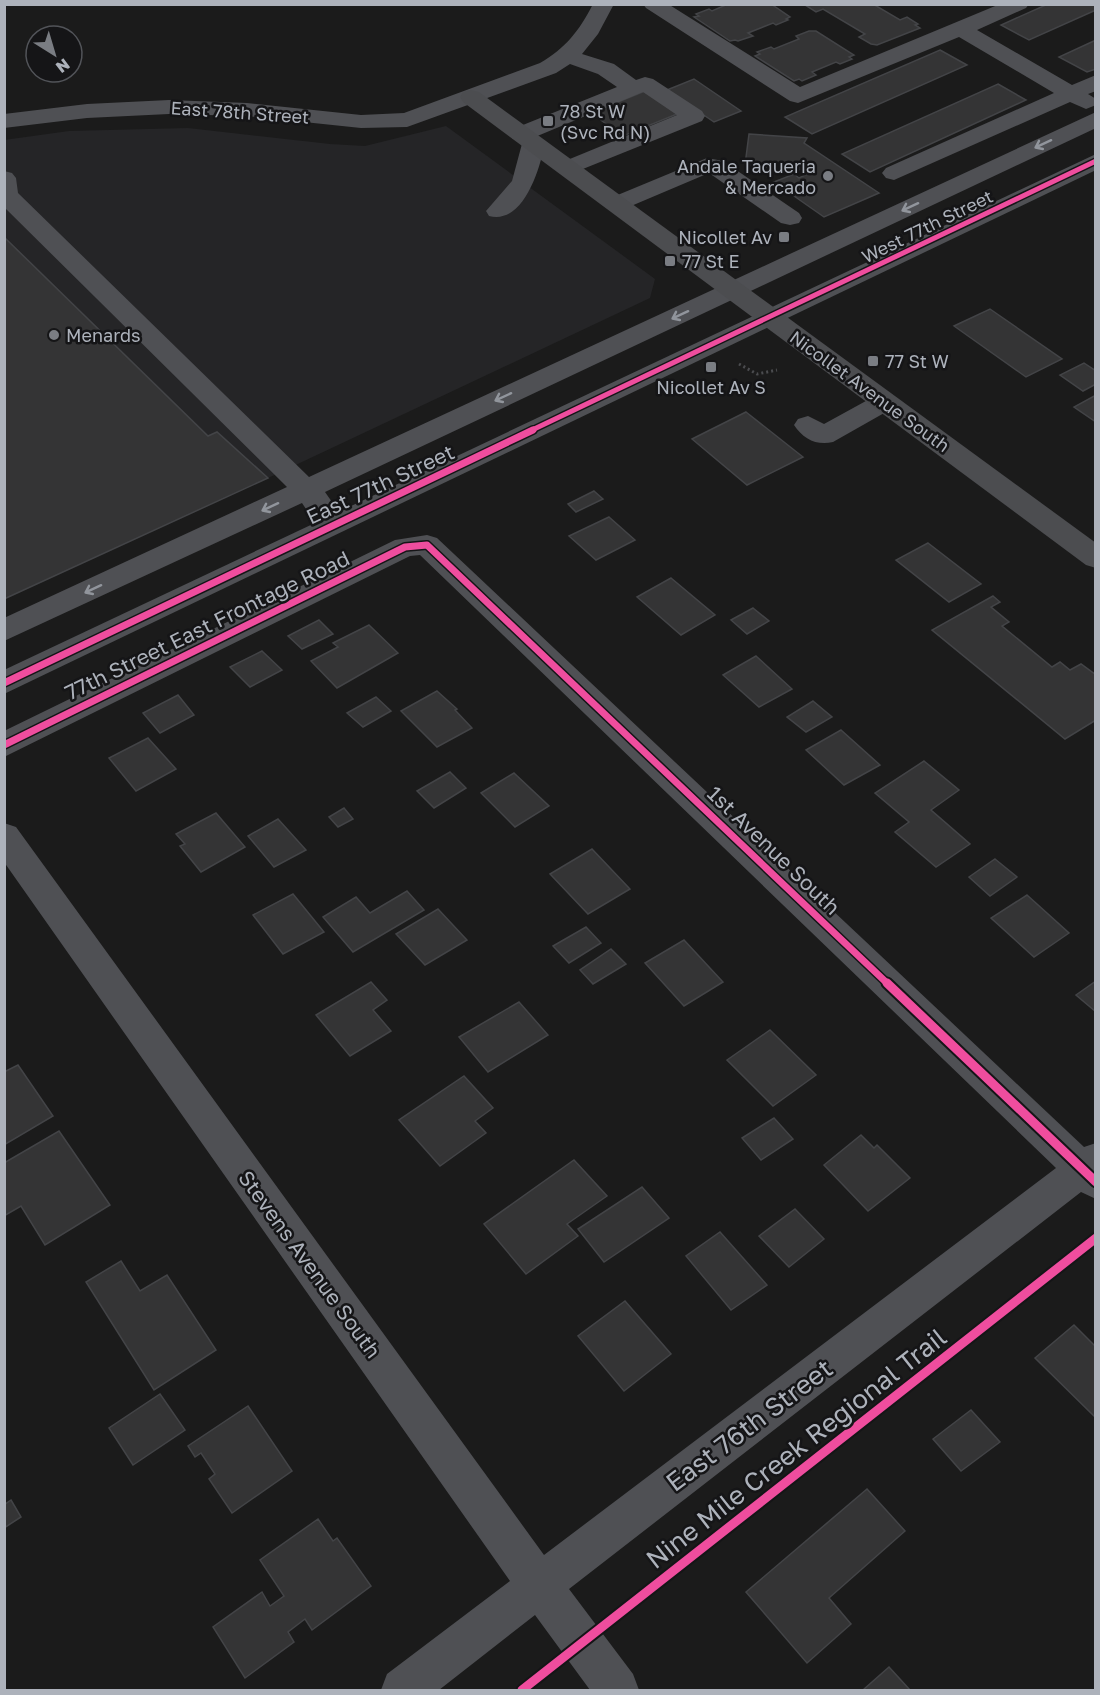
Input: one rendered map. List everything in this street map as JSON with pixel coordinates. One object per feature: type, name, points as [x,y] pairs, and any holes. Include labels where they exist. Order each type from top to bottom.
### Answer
[{"type":"main road","name":"Nicollet Avenue South","points":[[471,97],[1095,558]]},
{"type":"street","points":[[604,4],[581,44],[569,57],[606,69],[634,88]]},
{"type":"street","points":[[653,4],[682,13],[798,96],[1019,4]]},
{"type":"street","points":[[960,29],[1095,108]]},
{"type":"street","name":"East 78th Street","points":[[4,121],[64,112],[146,106],[225,108],[382,123],[407,120],[548,68],[569,57]]},
{"type":"street","points":[[894,173],[1095,82]]},
{"type":"street","points":[[498,211],[520,190],[528,175],[527,138],[579,110],[645,84],[694,116],[568,168]]},
{"type":"street","points":[[579,110],[628,144]]},
{"type":"street","name":"West 77th Street","points":[[733,290],[1095,119]]},
{"type":"street","name":"West 77th Street","points":[[771,318],[1095,161]]},
{"type":"street","points":[[616,204],[707,165],[715,165],[790,218]]},
{"type":"street","points":[[4,178],[6,195],[318,502],[318,516],[303,525],[35,652],[4,673]]},
{"type":"street","name":"East 77th Street","points":[[4,631],[733,290]]},
{"type":"street","name":"East 77th Street","points":[[4,682],[771,318]]},
{"type":"street","points":[[808,425],[823,436],[884,402]]},
{"type":"street","name":"77th Street East Frontage Road","points":[[4,745],[405,547],[427,545]]},
{"type":"street","name":"1st Avenue South","points":[[427,545],[1091,1170]]},
{"type":"street","name":"Stevens Avenue South","points":[[4,836],[617,1690]]},
{"type":"street","name":"East 76th Street","points":[[403,1690],[1091,1170]]},
{"type":"path","points":[[731,358],[753,376],[763,376],[777,370]]},
{"type":"shaded area","points":[[446,126],[655,279],[650,298],[5,599],[4,140],[69,131],[188,128],[365,146]]},
{"type":"building","points":[[728,4],[771,4],[790,17],[776,25],[773,23],[748,33],[753,36],[730,41],[694,17],[709,9],[712,11]]},
{"type":"building","points":[[873,4],[900,20],[907,17],[920,28],[877,45],[871,44],[859,37],[865,34],[823,9],[816,12],[805,5]]},
{"type":"building","points":[[1048,4],[1096,4],[1096,10],[1029,40],[1001,25]]},
{"type":"building","points":[[816,31],[854,55],[849,57],[852,59],[840,64],[836,62],[812,72],[816,75],[802,81],[799,79],[794,81],[755,56],[760,54],[757,52],[771,47],[774,49],[799,39],[796,36]]},
{"type":"building","points":[[1096,40],[1096,69],[1087,72],[1059,57]]},
{"type":"building","points":[[940,50],[967,65],[812,134],[785,117]]},
{"type":"building","points":[[694,79],[741,111],[714,122],[667,90]]},
{"type":"building","points":[[998,84],[1026,100],[870,172],[842,154]]},
{"type":"building","points":[[645,91],[677,114],[623,136],[591,113]]},
{"type":"building","name":"Andale Taqueria & Mercado","points":[[749,134],[807,138],[804,143],[879,193],[824,217],[774,182],[794,174],[799,178],[810,173],[805,170],[745,165]]},
{"type":"building","name":"Menards","points":[[4,237],[208,436],[217,432],[268,478],[4,599]]},
{"type":"building","points":[[990,309],[1062,359],[1026,377],[954,326]]},
{"type":"building","points":[[1084,363],[1096,371],[1096,384],[1083,391],[1060,375]]},
{"type":"building","points":[[1096,395],[1096,422],[1074,407]]},
{"type":"building","points":[[746,412],[803,457],[747,485],[692,439]]},
{"type":"building","points":[[594,491],[603,499],[576,512],[568,504]]},
{"type":"building","points":[[609,517],[635,540],[596,560],[569,536]]},
{"type":"building","points":[[928,543],[981,584],[949,602],[896,560]]},
{"type":"building","points":[[671,578],[715,615],[681,635],[637,597]]},
{"type":"building","points":[[993,596],[1000,602],[991,607],[1009,622],[1002,626],[1052,667],[1060,662],[1070,670],[1081,664],[1096,675],[1096,720],[1065,739],[932,630]]},
{"type":"building","points":[[753,608],[769,621],[747,634],[731,620]]},
{"type":"building","points":[[319,620],[333,634],[302,649],[288,636]]},
{"type":"building","points":[[369,625],[398,653],[337,688],[311,661],[338,647],[333,643]]},
{"type":"building","points":[[262,651],[282,670],[250,687],[230,667]]},
{"type":"building","points":[[756,656],[792,689],[759,707],[723,675]]},
{"type":"building","points":[[437,691],[457,709],[455,710],[472,728],[437,747],[401,711]]},
{"type":"building","points":[[178,695],[194,715],[160,733],[143,713]]},
{"type":"building","points":[[376,697],[391,711],[363,727],[347,713]]},
{"type":"building","points":[[813,701],[832,717],[806,732],[787,717]]},
{"type":"building","points":[[841,730],[880,765],[844,785],[806,750]]},
{"type":"building","points":[[148,738],[176,769],[136,791],[109,758]]},
{"type":"building","points":[[924,761],[959,790],[931,810],[970,844],[936,867],[895,832],[909,822],[875,793]]},
{"type":"building","points":[[450,772],[466,788],[434,808],[417,791]]},
{"type":"building","points":[[514,773],[549,806],[515,827],[481,793]]},
{"type":"building","points":[[344,808],[353,819],[338,827],[329,817]]},
{"type":"building","points":[[216,813],[245,847],[201,872],[180,846],[185,844],[176,834]]},
{"type":"building","points":[[278,819],[306,850],[274,867],[248,836]]},
{"type":"building","points":[[592,849],[630,889],[588,914],[550,874]]},
{"type":"building","points":[[995,859],[1017,877],[990,896],[969,877]]},
{"type":"building","points":[[407,891],[424,910],[353,952],[323,917],[356,897],[370,913]]},
{"type":"building","points":[[293,894],[324,932],[283,954],[253,915]]},
{"type":"building","points":[[1027,895],[1069,933],[1034,957],[991,918]]},
{"type":"building","points":[[438,909],[467,940],[425,965],[396,934]]},
{"type":"building","points":[[586,927],[601,943],[569,963],[553,946]]},
{"type":"building","points":[[684,940],[723,982],[684,1006],[645,963]]},
{"type":"building","points":[[611,949],[626,964],[593,984],[580,970]]},
{"type":"building","points":[[1096,981],[1096,1012],[1076,995]]},
{"type":"building","points":[[371,982],[387,1000],[373,1010],[391,1031],[350,1056],[316,1015]]},
{"type":"building","points":[[519,1002],[548,1035],[488,1072],[459,1037]]},
{"type":"building","points":[[770,1030],[816,1075],[773,1106],[727,1060]]},
{"type":"building","points":[[18,1065],[53,1116],[4,1145],[4,1072]]},
{"type":"building","points":[[464,1076],[493,1108],[475,1121],[486,1133],[440,1166],[399,1120]]},
{"type":"building","points":[[774,1118],[793,1139],[761,1160],[742,1138]]},
{"type":"building","points":[[59,1131],[110,1205],[45,1245],[21,1206],[4,1216],[4,1163]]},
{"type":"building","points":[[861,1135],[874,1148],[877,1145],[910,1178],[868,1211],[824,1165]]},
{"type":"building","points":[[574,1160],[607,1196],[567,1224],[578,1236],[526,1274],[484,1224]]},
{"type":"building","points":[[642,1187],[669,1218],[604,1262],[578,1229]]},
{"type":"building","points":[[795,1209],[824,1239],[789,1267],[759,1236]]},
{"type":"building","points":[[720,1232],[767,1285],[731,1310],[686,1256]]},
{"type":"building","points":[[121,1261],[140,1291],[167,1275],[216,1350],[154,1390],[86,1282]]},
{"type":"building","points":[[625,1301],[671,1354],[624,1391],[578,1336]]},
{"type":"building","points":[[1074,1325],[1096,1347],[1096,1418],[1035,1358]]},
{"type":"building","points":[[160,1394],[185,1430],[133,1465],[109,1428]]},
{"type":"building","points":[[248,1406],[292,1471],[232,1513],[209,1479],[215,1474],[201,1453],[195,1457],[188,1446]]},
{"type":"building","points":[[971,1410],[1000,1442],[961,1471],[933,1439]]},
{"type":"building","points":[[867,1489],[905,1531],[829,1598],[851,1624],[807,1663],[746,1592]]},
{"type":"building","points":[[11,1500],[21,1517],[4,1528],[4,1505]]},
{"type":"building","points":[[318,1519],[333,1541],[337,1538],[371,1586],[312,1630],[305,1619],[288,1632],[294,1642],[245,1678],[213,1627],[262,1592],[270,1606],[284,1596],[260,1560]]},
{"type":"building","points":[[889,1667],[910,1690],[863,1690]]},
{"type":"cycle path","points":[[4,683],[1096,161]]},
{"type":"cycle path","points":[[4,745],[405,547],[427,545],[1096,1182]]},
{"type":"cycle path","name":"Nine Mile Creek Regional Trail","points":[[522,1690],[1096,1238]]},
{"type":"place","name":"78 St W (Svc Rd N)","points":[[548,121]]},
{"type":"place","name":"Andale Taqueria & Mercado","points":[[828,176]]},
{"type":"place","name":"Nicollet Av","points":[[784,237]]},
{"type":"place","name":"77 St E","points":[[670,261]]},
{"type":"place","name":"Menards","points":[[54,335]]},
{"type":"place","name":"77 St W","points":[[873,361]]},
{"type":"place","name":"Nicollet Av S","points":[[711,367]]}]
